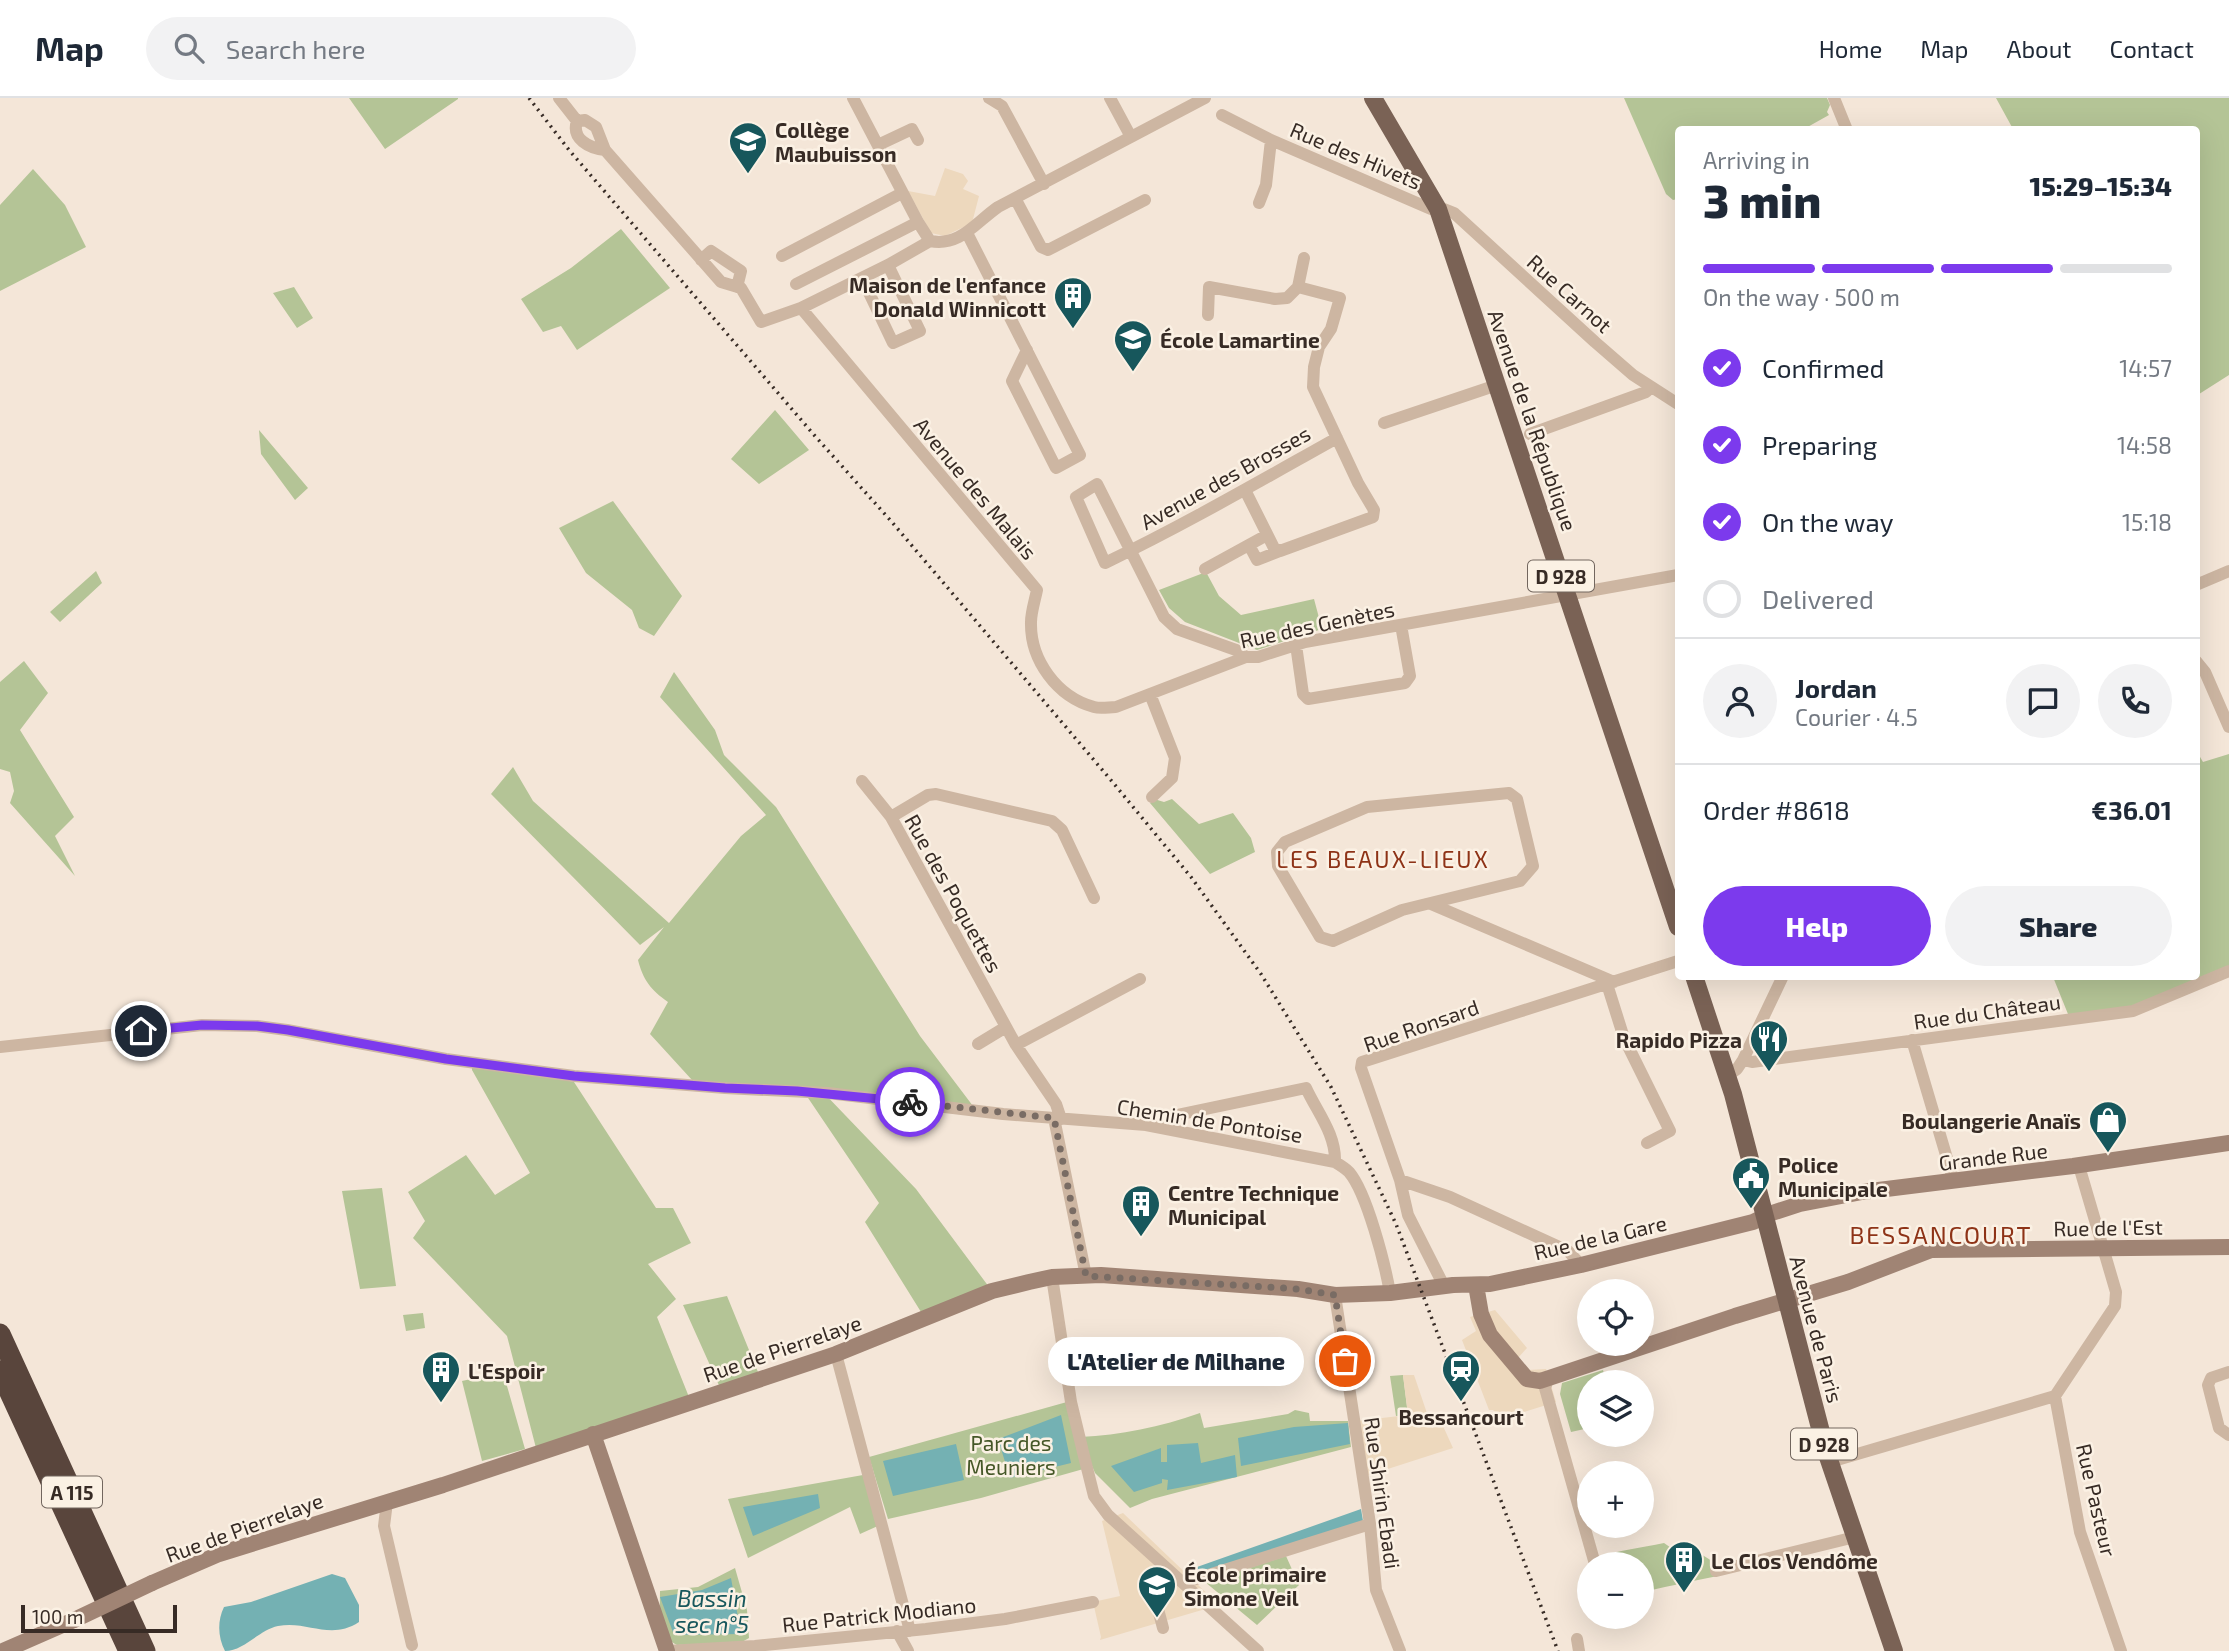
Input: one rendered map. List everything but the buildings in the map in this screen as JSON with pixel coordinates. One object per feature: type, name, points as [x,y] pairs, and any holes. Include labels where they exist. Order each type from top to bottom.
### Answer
[{"type":"highway","name":"A 115","points":[[0,1334],[145,1651]]},
{"type":"highway","name":"A 115","points":[[0,1371],[129,1651]]},
{"type":"main road","name":"Avenue de la République","points":[[1373,98],[1441,217],[1675,918]]},
{"type":"main road","name":"D 928","points":[[1696,980],[1727,1076],[1765,1218]]},
{"type":"main road","name":"Grande Rue","points":[[1765,1218],[1800,1204],[1862,1192],[2079,1166],[2229,1143]]},
{"type":"main road","name":"Rue de la Gare","points":[[1444,1286],[1476,1285],[1581,1265],[1765,1218]]},
{"type":"main road","name":"Avenue de Paris","points":[[1765,1218],[1848,1539],[1894,1651]]},
{"type":"main road","name":"Rue de l'Est","points":[[1548,1379],[1848,1282],[1931,1250],[2103,1251],[2229,1247]]},
{"type":"main road","name":"Rue de Pierrelaye","points":[[3,1651],[219,1554],[387,1502],[836,1354],[992,1291],[1052,1277],[1086,1276],[1284,1288],[1335,1295],[1390,1293],[1444,1286]]},
{"type":"main road","points":[[1476,1285],[1481,1314],[1490,1335],[1527,1379],[1548,1379]]},
{"type":"main road","points":[[593,1434],[667,1651]]},
{"type":"street","points":[[559,98],[577,121],[576,134],[584,144],[605,150]]},
{"type":"street","points":[[853,98],[930,241]]},
{"type":"street","points":[[989,98],[1002,106],[1044,184]]},
{"type":"street","points":[[1110,98],[1131,137]]},
{"type":"street","points":[[577,121],[585,120],[596,127],[605,150],[722,282],[741,288],[761,322],[801,308],[930,241],[945,244],[967,233],[998,206],[1204,98]]},
{"type":"street","points":[[1834,98],[1845,126]]},
{"type":"street","name":"Rue des Hivets","points":[[1222,115],[1271,140],[1431,209],[1441,217]]},
{"type":"street","points":[[878,145],[912,129],[918,140]]},
{"type":"street","points":[[1259,203],[1266,185],[1271,140]]},
{"type":"street","points":[[782,256],[902,193]]},
{"type":"street","points":[[1015,198],[1041,247],[1048,250],[1145,200]]},
{"type":"street","name":"Rue Carnot","points":[[1441,217],[1462,221],[1595,342],[1651,387],[1675,402]]},
{"type":"street","points":[[796,284],[918,222]]},
{"type":"street","points":[[967,233],[1027,350],[1080,455],[1056,468],[1012,381],[1027,350]]},
{"type":"street","points":[[701,260],[712,251],[741,271],[737,287]]},
{"type":"street","points":[[1208,315],[1209,286],[1275,299],[1287,298],[1298,287],[1304,258]]},
{"type":"street","points":[[862,278],[893,343],[920,331],[888,265]]},
{"type":"street","points":[[1249,545],[1257,560],[1373,517],[1374,510],[1313,387],[1319,347],[1331,329],[1340,298],[1298,287]]},
{"type":"street","name":"Avenue des Malais","points":[[801,308],[1037,590],[1031,623],[1037,660],[1066,694],[1083,702]]},
{"type":"street","points":[[1384,423],[1497,385]]},
{"type":"street","points":[[1530,434],[1646,392],[1651,387]]},
{"type":"street","name":"Avenue des Brosses","points":[[1246,657],[1236,650],[1177,629],[1164,617],[1132,550],[1097,484],[1076,497],[1105,563],[1132,550],[1245,490],[1336,438]]},
{"type":"street","points":[[1245,490],[1267,536],[1274,548],[1280,551]]},
{"type":"street","points":[[1205,569],[1267,536]]},
{"type":"street","points":[[2200,583],[2229,571]]},
{"type":"street","name":"Rue des Genètes","points":[[1083,702],[1096,708],[1116,707],[1246,657],[1258,657],[1296,645],[1675,576]]},
{"type":"street","points":[[1296,645],[1303,694],[1308,699],[1405,683],[1410,676],[1401,625]]},
{"type":"street","points":[[2200,666],[2229,727]]},
{"type":"street","points":[[1150,694],[1175,758],[1172,778],[1152,797]]},
{"type":"street","name":"Rue des Poquettes","points":[[862,781],[891,817],[1016,1045],[1056,1104],[1086,1276]]},
{"type":"street","points":[[1431,904],[1520,881],[1533,866],[1517,799],[1509,793],[1367,807],[1285,842],[1277,852],[1278,866],[1320,937],[1333,941],[1402,910],[1431,904],[1610,983],[1624,1038],[1670,1131],[1647,1143]]},
{"type":"street","points":[[891,817],[929,795],[936,794],[1052,821],[1062,830],[1094,898]]},
{"type":"street","name":"Rue Ronsard","points":[[1444,1286],[1408,1215],[1400,1180],[1361,1068],[1362,1062],[1675,962]]},
{"type":"street","name":"Rue du Château","points":[[1743,1060],[1752,1062],[2133,1011],[2229,971]]},
{"type":"street","points":[[1016,1045],[1140,979]]},
{"type":"street","points":[[1727,1076],[1737,1069],[1743,1060],[1781,980]]},
{"type":"street","name":"Chemin de Pontoise","points":[[0,1047],[202,1025],[257,1026],[446,1059],[574,1076],[828,1093],[1057,1119],[1146,1125],[1335,1162]]},
{"type":"street","points":[[978,1044],[1006,1027]]},
{"type":"street","points":[[1912,1040],[1954,1182]]},
{"type":"street","points":[[1146,1125],[1172,1116],[1306,1088],[1332,1138],[1335,1162],[1348,1170],[1359,1188],[1384,1262],[1390,1293]]},
{"type":"street","points":[[1830,1462],[2054,1396],[2115,1306],[2116,1292],[2079,1166]]},
{"type":"street","points":[[1400,1180],[1450,1197],[1568,1251],[1581,1265]]},
{"type":"street","points":[[1052,1277],[1071,1402],[1094,1496],[1108,1515],[1258,1651]]},
{"type":"street","name":"Rue Shirin Ebadi","points":[[1335,1295],[1370,1524],[1376,1590],[1400,1651]]},
{"type":"street","points":[[836,1354],[908,1651]]},
{"type":"street","points":[[2229,1372],[2211,1378],[2208,1385],[2219,1428],[2229,1435]]},
{"type":"street","points":[[1548,1379],[1545,1388],[1592,1552]]},
{"type":"street","name":"Rue Pasteur","points":[[2054,1396],[2080,1532],[2121,1651]]},
{"type":"street","points":[[387,1502],[384,1526],[414,1649]]},
{"type":"street","points":[[367,1508],[384,1526]]},
{"type":"street","points":[[1183,1583],[1370,1524]]},
{"type":"street","points":[[1716,1572],[1848,1539]]},
{"type":"street","points":[[1153,1590],[1163,1628]]},
{"type":"street","name":"Rue Patrick Modiano","points":[[667,1651],[755,1646],[904,1631],[1005,1619],[1093,1602]]},
{"type":"green space","points":[[349,98],[458,98],[458,99],[385,149]]},
{"type":"green space","points":[[1624,98],[1827,98],[1830,105],[1827,112],[1829,115],[1809,126],[1675,126],[1675,200],[1666,194]]},
{"type":"green space","points":[[1996,98],[2229,98],[2229,375],[2200,393],[2200,126],[2011,126]]},
{"type":"green space","points":[[33,169],[65,205],[86,247],[0,291],[0,205]]},
{"type":"green space","points":[[621,229],[670,288],[577,350],[561,326],[543,332],[521,299],[571,268]]},
{"type":"green space","points":[[294,287],[313,318],[297,328],[273,293]]},
{"type":"green space","points":[[775,410],[809,450],[759,484],[731,459]]},
{"type":"green space","points":[[259,430],[308,488],[295,500],[261,454]]},
{"type":"green space","points":[[613,501],[682,596],[654,636],[639,628],[632,610],[586,573],[559,528]]},
{"type":"green space","points":[[96,571],[102,583],[60,622],[50,612]]},
{"type":"green space","points":[[1206,572],[1219,596],[1241,615],[1314,599],[1322,629],[1257,650],[1185,622],[1169,608],[1159,590]]},
{"type":"green space","points":[[24,661],[48,693],[20,730],[74,817],[55,836],[75,876],[10,803],[14,791],[10,772],[0,769],[0,682]]},
{"type":"green space","points":[[674,672],[715,730],[724,755],[776,807],[920,1036],[976,1110],[821,1090],[916,1189],[992,1291],[926,1320],[865,1222],[879,1203],[802,1089],[692,1080],[650,1034],[668,1002],[648,984],[638,960],[664,927],[640,945],[491,794],[513,767],[533,801],[669,923],[741,836],[766,815],[660,697]]},
{"type":"green space","points":[[2229,754],[2229,971],[2133,1011],[2070,1019],[2054,980],[2200,980],[2200,757],[2203,762]]},
{"type":"green space","points":[[1154,799],[1164,802],[1172,799],[1199,824],[1233,813],[1251,838],[1255,852],[1210,874],[1150,803]]},
{"type":"green space","points":[[472,1059],[574,1082],[656,1208],[673,1208],[691,1243],[648,1264],[676,1299],[657,1317],[691,1402],[536,1448],[507,1336],[413,1238],[425,1221],[408,1192],[466,1155],[495,1195],[530,1173],[472,1070]]},
{"type":"green space","points":[[382,1188],[396,1286],[360,1289],[342,1191]]},
{"type":"green space","points":[[727,1296],[760,1377],[722,1392],[683,1305]]},
{"type":"green space","points":[[423,1313],[425,1328],[406,1331],[403,1315]]},
{"type":"green space","points":[[503,1372],[525,1449],[482,1461],[462,1381]]},
{"type":"green space","points":[[1403,1375],[1408,1415],[1396,1416],[1390,1376]]},
{"type":"green space","points":[[1577,1378],[1577,1431],[1571,1432],[1560,1394],[1562,1383]]},
{"type":"green space","name":"Parc des Meuniers","points":[[1074,1400],[1080,1437],[1140,1429],[1200,1413],[1204,1428],[1288,1414],[1295,1410],[1309,1413],[1310,1421],[1348,1421],[1351,1447],[1152,1499],[1130,1508],[1095,1473],[1082,1442],[1087,1468],[981,1498],[888,1519],[869,1457]]},
{"type":"green space","points":[[863,1475],[880,1525],[860,1534],[850,1507],[748,1558],[728,1499]]},
{"type":"green space","points":[[1664,1543],[1683,1556],[1696,1551],[1712,1561],[1718,1576],[1654,1590],[1654,1552],[1619,1552]]},
{"type":"green space","points":[[1286,1556],[1299,1585],[1257,1625],[1205,1582]]},
{"type":"green space","name":"Bassin sec n°5","points":[[735,1568],[747,1610],[749,1638],[742,1642],[677,1645],[671,1641],[661,1621],[660,1591],[698,1587]]},
{"type":"shaded area","points":[[945,168],[963,174],[968,181],[963,189],[979,196],[972,223],[945,236],[931,233],[908,191],[935,196]]},
{"type":"shaded area","points":[[1495,1310],[1527,1348],[1518,1358],[1528,1370],[1546,1369],[1556,1402],[1502,1419],[1493,1410],[1489,1410],[1462,1340],[1476,1331],[1470,1317]]},
{"type":"shaded area","points":[[1403,1375],[1414,1375],[1432,1428],[1443,1426],[1453,1448],[1366,1476],[1356,1421],[1408,1415]]},
{"type":"shaded area","points":[[1123,1513],[1219,1605],[1100,1640],[1093,1602],[1120,1596],[1102,1521]]},
{"type":"water","points":[[1061,1415],[1071,1463],[1010,1478],[998,1439]]},
{"type":"water","points":[[1348,1423],[1350,1444],[1241,1466],[1238,1438],[1294,1427]]},
{"type":"water","points":[[1198,1443],[1201,1463],[1235,1455],[1237,1477],[1167,1490],[1168,1480],[1162,1479],[1162,1483],[1134,1492],[1111,1466],[1161,1448],[1161,1462],[1167,1462],[1167,1445]]},
{"type":"water","points":[[956,1444],[964,1480],[893,1496],[883,1461]]},
{"type":"water","points":[[818,1494],[820,1508],[753,1536],[743,1507]]},
{"type":"water","points":[[1361,1509],[1363,1521],[1198,1574],[1197,1567]]},
{"type":"water","points":[[332,1574],[345,1578],[359,1605],[359,1622],[338,1630],[278,1626],[239,1648],[225,1651],[219,1629],[224,1607],[251,1602]]},
{"type":"water","name":"Bassin sec n°5","points":[[731,1578],[741,1634],[674,1635],[660,1597],[702,1590]]},
{"type":"railway","points":[[529,98],[569,150],[891,521],[1110,779],[1191,877],[1261,974],[1331,1087],[1396,1224],[1558,1651]]},
{"type":"way so far","points":[[910,1102],[1054,1118],[1086,1276],[1298,1289],[1335,1295],[1345,1361]]},
{"type":"place","name":"Collège Maubuisson","points":[[748,175]]},
{"type":"place","name":"Maison de l'enfance Donald Winnicott","points":[[1073,330]]},
{"type":"place","name":"École Lamartine","points":[[1133,373]]},
{"type":"place","name":"Rapido Pizza","points":[[1769,1073]]},
{"type":"place","name":"Boulangerie Anaïs","points":[[2108,1154]]},
{"type":"place","name":"Police Municipale","points":[[1751,1210]]},
{"type":"place","name":"Centre Technique Municipal","points":[[1141,1238]]},
{"type":"place","name":"L'Atelier de Milhane","points":[[1345,1361]]},
{"type":"place","name":"Bessancourt","points":[[1461,1403]]},
{"type":"place","name":"L'Espoir","points":[[441,1404]]},
{"type":"place","name":"Le Clos Vendôme","points":[[1684,1594]]},
{"type":"place","name":"École primaire Simone Veil","points":[[1157,1619]]},
{"type":"district","name":"LES BEAUX-LIEUX","points":[[1383,859]]},
{"type":"district","name":"BESSANCOURT","points":[[1941,1234]]},
{"type":"route","points":[[141,1031],[202,1025],[257,1026],[446,1059],[574,1076],[828,1093],[910,1102]]}]
